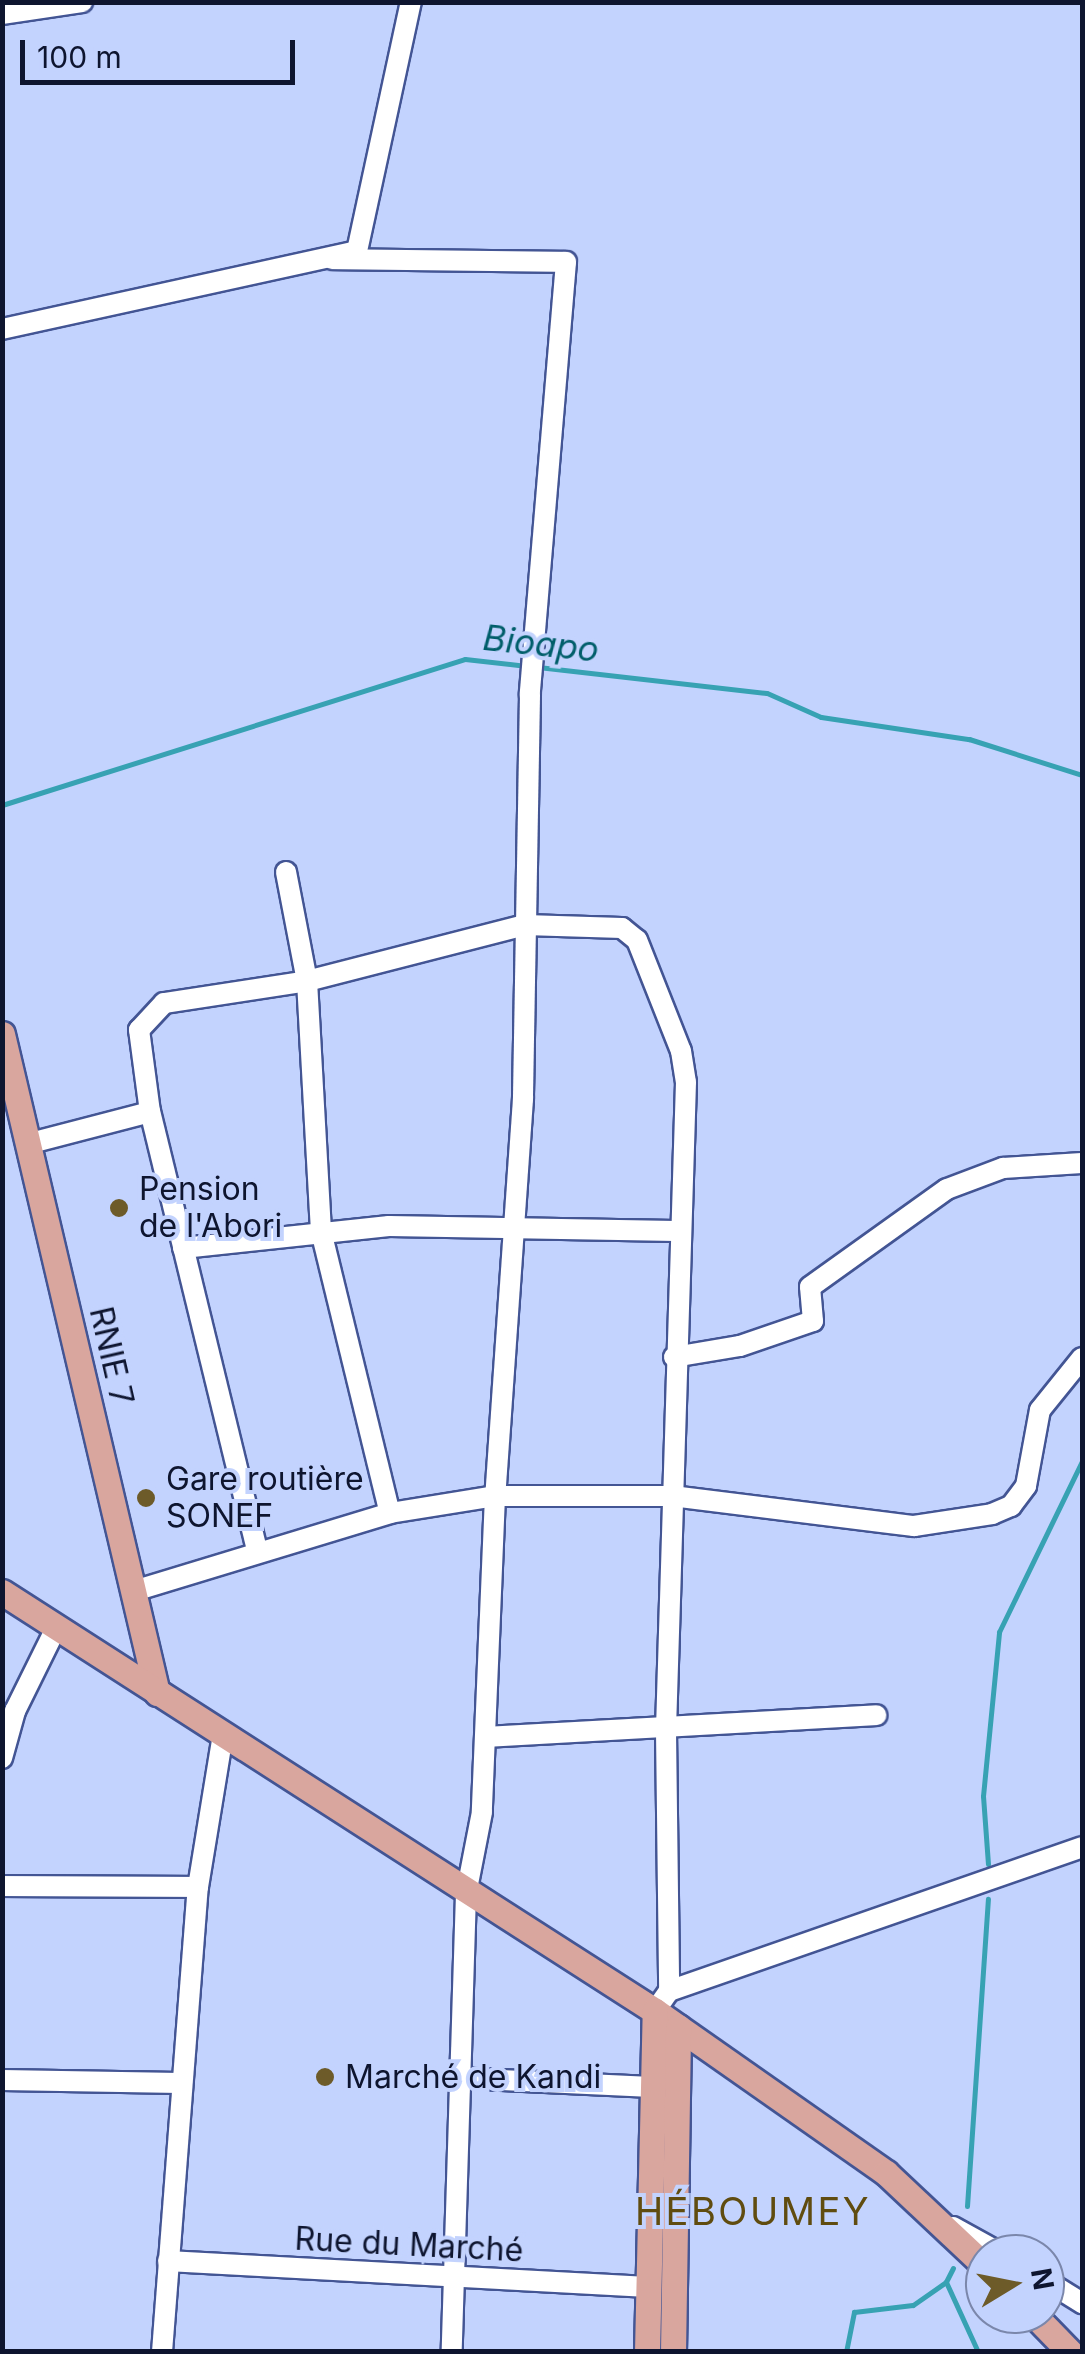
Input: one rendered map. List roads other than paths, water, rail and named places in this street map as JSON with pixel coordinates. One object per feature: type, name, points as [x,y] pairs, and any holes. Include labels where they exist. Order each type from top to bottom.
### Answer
[{"type":"main road","name":"RNIE 7","points":[[2,1034],[157,1693]]},
{"type":"main road","points":[[2,1592],[466,1894],[662,2001],[678,2027],[847,2145],[938,2218],[965,2246]]},
{"type":"main road","points":[[647,2352],[652,2087],[662,2001]]},
{"type":"main road","points":[[672,2352],[678,2027]]},
{"type":"main road","points":[[1052,2334],[1070,2352]]},
{"type":"street","points":[[2,14],[82,2]]},
{"type":"street","points":[[2,328],[332,259],[357,250],[366,232],[411,2]]},
{"type":"street","points":[[332,259],[566,262],[530,695],[514,1225],[495,1496],[482,1812],[466,1894],[452,2352]]},
{"type":"street","points":[[286,872],[306,981],[321,1231],[390,1513]]},
{"type":"street","points":[[257,1550],[150,1112],[140,1030],[156,1008],[306,981],[525,925],[622,928],[637,940],[681,1051],[686,1082],[676,1230],[662,2001],[1082,1847]]},
{"type":"street","points":[[27,1144],[150,1112]]},
{"type":"street","points":[[674,1357],[740,1346],[813,1321],[810,1287],[946,1189],[1003,1168],[1082,1164]]},
{"type":"street","points":[[182,1248],[321,1231],[514,1225],[676,1230]]},
{"type":"street","points":[[134,1591],[257,1550],[390,1513],[495,1496],[672,1496],[914,1526],[992,1514],[1010,1506],[1026,1486],[1040,1410],[1082,1358]]},
{"type":"street","points":[[2,1758],[16,1711],[56,1628]]},
{"type":"street","points":[[486,1737],[666,1731],[876,1715]]},
{"type":"street","points":[[162,2352],[198,1887],[222,1735]]},
{"type":"street","points":[[2,1886],[198,1887]]},
{"type":"street","points":[[460,2078],[652,2087]]},
{"type":"street","points":[[2,2080],[180,2083]]},
{"type":"street","points":[[938,2218],[966,2234]]},
{"type":"street","name":"Rue du Marché","points":[[168,2262],[647,2287]]},
{"type":"waterway","name":"Bioapo","points":[[2,805],[465,659],[527,666]]},
{"type":"waterway","name":"Bioapo","points":[[538,667],[767,693],[821,717],[969,739],[1082,775]]},
{"type":"waterway","points":[[988,1864],[983,1796],[999,1632],[1082,1461]]},
{"type":"waterway","points":[[967,2206],[988,1899]]},
{"type":"waterway","points":[[953,2268],[946,2282],[978,2352]]},
{"type":"waterway","points":[[846,2352],[854,2312],[913,2305],[946,2282]]},
{"type":"place","name":"Pension de l'Abori","points":[[119,1208]]},
{"type":"place","name":"Gare routière SONEF","points":[[146,1498]]},
{"type":"place","name":"Marché de Kandi","points":[[325,2077]]},
{"type":"district","name":"HÉBOUMEY","points":[[753,2212]]}]
